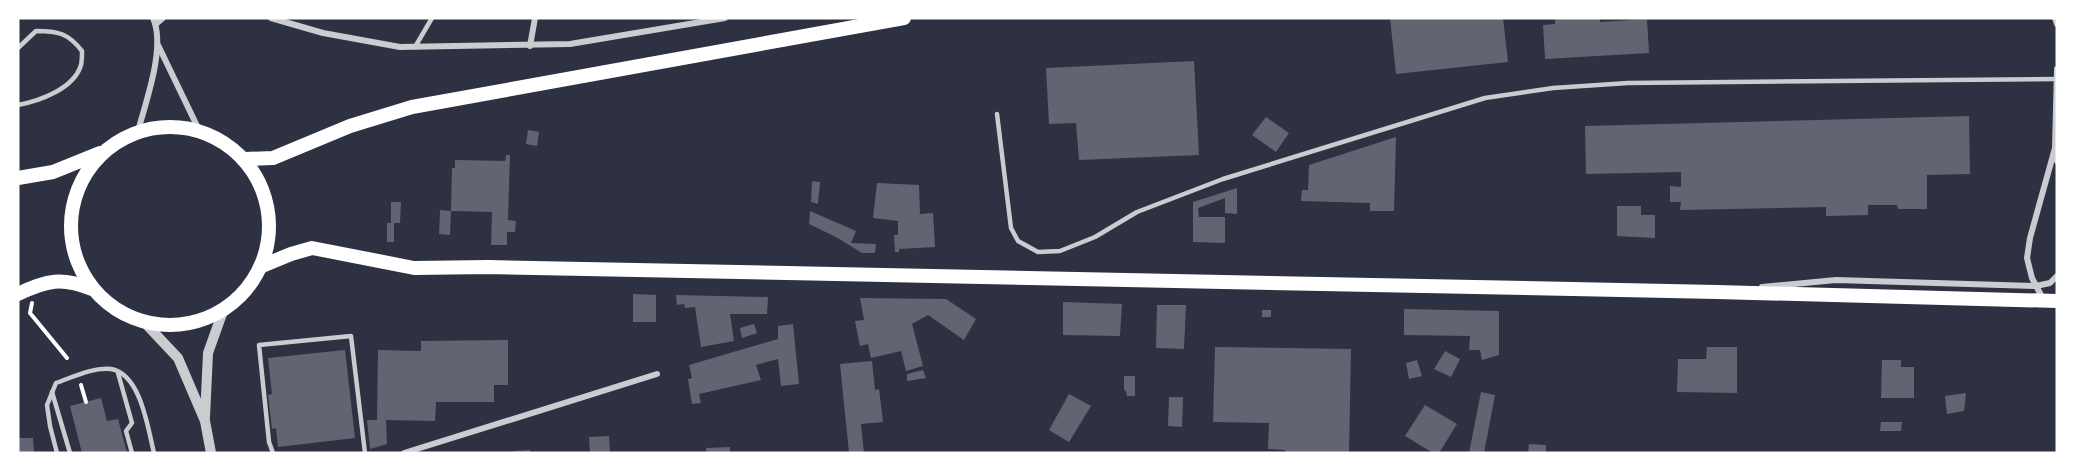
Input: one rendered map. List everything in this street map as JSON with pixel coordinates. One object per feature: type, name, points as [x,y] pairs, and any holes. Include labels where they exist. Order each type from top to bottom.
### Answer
[{"type":"main road","points":[[245,159],[273,158],[350,126],[412,107],[904,18]]},
{"type":"main road","points":[[18,178],[53,172],[100,153],[118,140],[138,131],[168,126],[199,130],[224,142],[245,159],[264,192],[270,229],[262,266],[246,291],[223,311],[185,325],[145,323],[116,310],[92,289],[74,282],[54,281],[18,294]]},
{"type":"main road","points":[[92,289],[74,256],[70,219],[79,183],[100,153]]},
{"type":"main road","points":[[262,266],[291,254],[312,249],[414,268],[488,267],[2050,301]]},
{"type":"street","points":[[163,18],[154,21],[158,45],[199,130]]},
{"type":"street","points":[[271,18],[323,33],[400,47],[570,44],[724,18]]},
{"type":"street","points":[[530,46],[535,18]]},
{"type":"street","points":[[2055,18],[2057,24]]},
{"type":"street","points":[[138,131],[158,45]]},
{"type":"street","points":[[2057,69],[2055,148],[2057,161]]},
{"type":"street","points":[[2050,301],[2036,286],[2026,258],[2055,148]]},
{"type":"street","points":[[1717,292],[1836,280],[2036,286],[2050,283],[2057,276]]},
{"type":"street","points":[[205,421],[208,353],[223,311]]},
{"type":"street","points":[[145,323],[178,358],[205,421],[211,453]]},
{"type":"street","points":[[404,453],[657,375]]},
{"type":"lane","points":[[415,47],[432,18]]},
{"type":"lane","points":[[18,48],[36,31],[56,31],[73,39],[82,51],[80,68],[66,86],[39,101],[18,105]]},
{"type":"lane","points":[[997,114],[1011,228],[1018,241],[1038,252],[1060,251],[1095,237],[1137,212],[1223,179],[1485,98],[1553,88],[1628,83],[2056,79]]},
{"type":"lane","points":[[273,453],[269,442],[259,345],[351,336],[365,453]]},
{"type":"lane","points":[[57,453],[47,405],[56,383],[88,372],[112,369],[127,377],[138,392],[154,453]]},
{"type":"lane","points":[[118,373],[132,423],[126,431],[132,453]]},
{"type":"lane","points":[[52,392],[70,453]]},
{"type":"path","points":[[33,300],[30,313],[67,358]]},
{"type":"path","points":[[80,383],[86,402]]},
{"type":"building","points":[[1390,18],[1503,18],[1508,62],[1396,74]]},
{"type":"building","points":[[1555,18],[1600,18],[1600,22],[1647,19],[1649,53],[1545,59],[1543,25],[1555,24]]},
{"type":"building","points":[[1194,61],[1199,155],[1079,160],[1076,123],[1049,124],[1046,68]]},
{"type":"building","points":[[1969,116],[1970,174],[1927,175],[1927,209],[1898,209],[1897,205],[1868,205],[1868,215],[1826,216],[1826,207],[1680,210],[1681,202],[1670,202],[1670,186],[1681,187],[1681,172],[1586,174],[1585,126]]},
{"type":"building","points":[[1266,117],[1289,133],[1276,152],[1252,135]]},
{"type":"building","points":[[528,130],[539,132],[537,146],[526,144]]},
{"type":"building","points":[[1396,137],[1394,211],[1370,211],[1370,203],[1301,201],[1302,190],[1308,190],[1309,165]]},
{"type":"building","points":[[506,155],[510,155],[508,220],[516,221],[515,232],[507,232],[507,245],[491,245],[492,212],[451,211],[452,168],[455,168],[455,160],[505,161]]},
{"type":"building","points":[[812,181],[820,182],[818,204],[811,202]]},
{"type":"building","points":[[877,183],[919,185],[920,214],[933,213],[935,247],[899,249],[899,252],[895,252],[894,235],[898,235],[898,221],[873,218]]},
{"type":"building","points":[[1237,188],[1237,214],[1225,213],[1225,198],[1198,208],[1199,217],[1225,217],[1225,243],[1193,242],[1193,202]]},
{"type":"building","points":[[391,202],[401,202],[400,223],[394,223],[394,242],[387,242],[387,223],[391,223]]},
{"type":"building","points":[[1617,206],[1641,206],[1641,215],[1655,215],[1655,238],[1617,236]]},
{"type":"building","points":[[440,210],[451,211],[450,235],[439,234]]},
{"type":"building","points":[[810,211],[856,231],[851,243],[876,244],[875,253],[862,253],[809,224]]},
{"type":"building","points":[[633,294],[656,295],[656,322],[633,322]]},
{"type":"building","points":[[676,295],[768,297],[767,314],[730,314],[734,341],[701,347],[695,307],[685,308],[684,304],[677,305]]},
{"type":"building","points":[[860,298],[946,299],[976,319],[964,340],[928,315],[912,324],[923,366],[906,371],[901,351],[871,358],[868,344],[860,346],[855,321],[864,320]]},
{"type":"building","points":[[1063,302],[1122,304],[1120,336],[1063,335]]},
{"type":"building","points":[[1157,305],[1186,305],[1184,349],[1156,348]]},
{"type":"building","points":[[1404,309],[1499,311],[1499,355],[1482,360],[1480,350],[1469,350],[1470,336],[1404,335]]},
{"type":"building","points":[[1262,310],[1271,310],[1271,317],[1262,317]]},
{"type":"building","points":[[754,324],[757,333],[742,338],[740,328]]},
{"type":"building","points":[[793,324],[799,384],[781,386],[778,359],[756,365],[761,380],[699,394],[701,403],[692,404],[688,379],[692,378],[689,365],[778,339],[778,326]]},
{"type":"building","points":[[508,340],[508,385],[494,385],[494,402],[436,402],[435,421],[386,420],[387,444],[370,449],[367,420],[377,420],[378,350],[421,351],[421,341]]},
{"type":"building","points":[[1215,347],[1351,349],[1349,453],[1285,453],[1285,450],[1268,449],[1269,423],[1213,422]]},
{"type":"building","points":[[1707,347],[1737,347],[1737,393],[1677,392],[1678,359],[1706,359]]},
{"type":"building","points":[[345,350],[355,438],[278,447],[276,428],[272,429],[268,395],[272,394],[268,358]]},
{"type":"building","points":[[1445,351],[1460,359],[1451,377],[1434,369]]},
{"type":"building","points":[[1417,360],[1422,376],[1409,379],[1406,363]]},
{"type":"building","points":[[1882,360],[1901,360],[1901,367],[1914,367],[1914,398],[1881,398]]},
{"type":"building","points":[[872,361],[875,390],[879,389],[883,422],[861,424],[864,453],[849,453],[840,364]]},
{"type":"building","points":[[923,370],[926,378],[907,381],[907,374]]},
{"type":"building","points":[[1124,376],[1135,376],[1135,396],[1127,396],[1124,390]]},
{"type":"building","points":[[1481,392],[1495,395],[1484,453],[1469,453]]},
{"type":"building","points":[[1966,393],[1964,411],[1947,414],[1945,396]]},
{"type":"building","points":[[1069,394],[1091,406],[1069,442],[1049,430]]},
{"type":"building","points":[[1169,397],[1183,397],[1182,427],[1168,426]]},
{"type":"building","points":[[101,398],[107,421],[118,419],[127,453],[82,453],[70,406]]},
{"type":"building","points":[[1425,405],[1457,424],[1439,453],[1433,453],[1405,436]]},
{"type":"building","points":[[1881,422],[1902,422],[1901,431],[1880,431]]},
{"type":"building","points":[[609,436],[610,453],[590,453],[589,437]]},
{"type":"building","points":[[18,438],[33,438],[34,453],[18,453]]},
{"type":"building","points":[[1529,444],[1546,445],[1546,453],[1528,453]]},
{"type":"building","points":[[730,447],[730,453],[707,453],[706,448]]},
{"type":"building","points":[[530,450],[530,453],[514,453],[514,451]]}]
